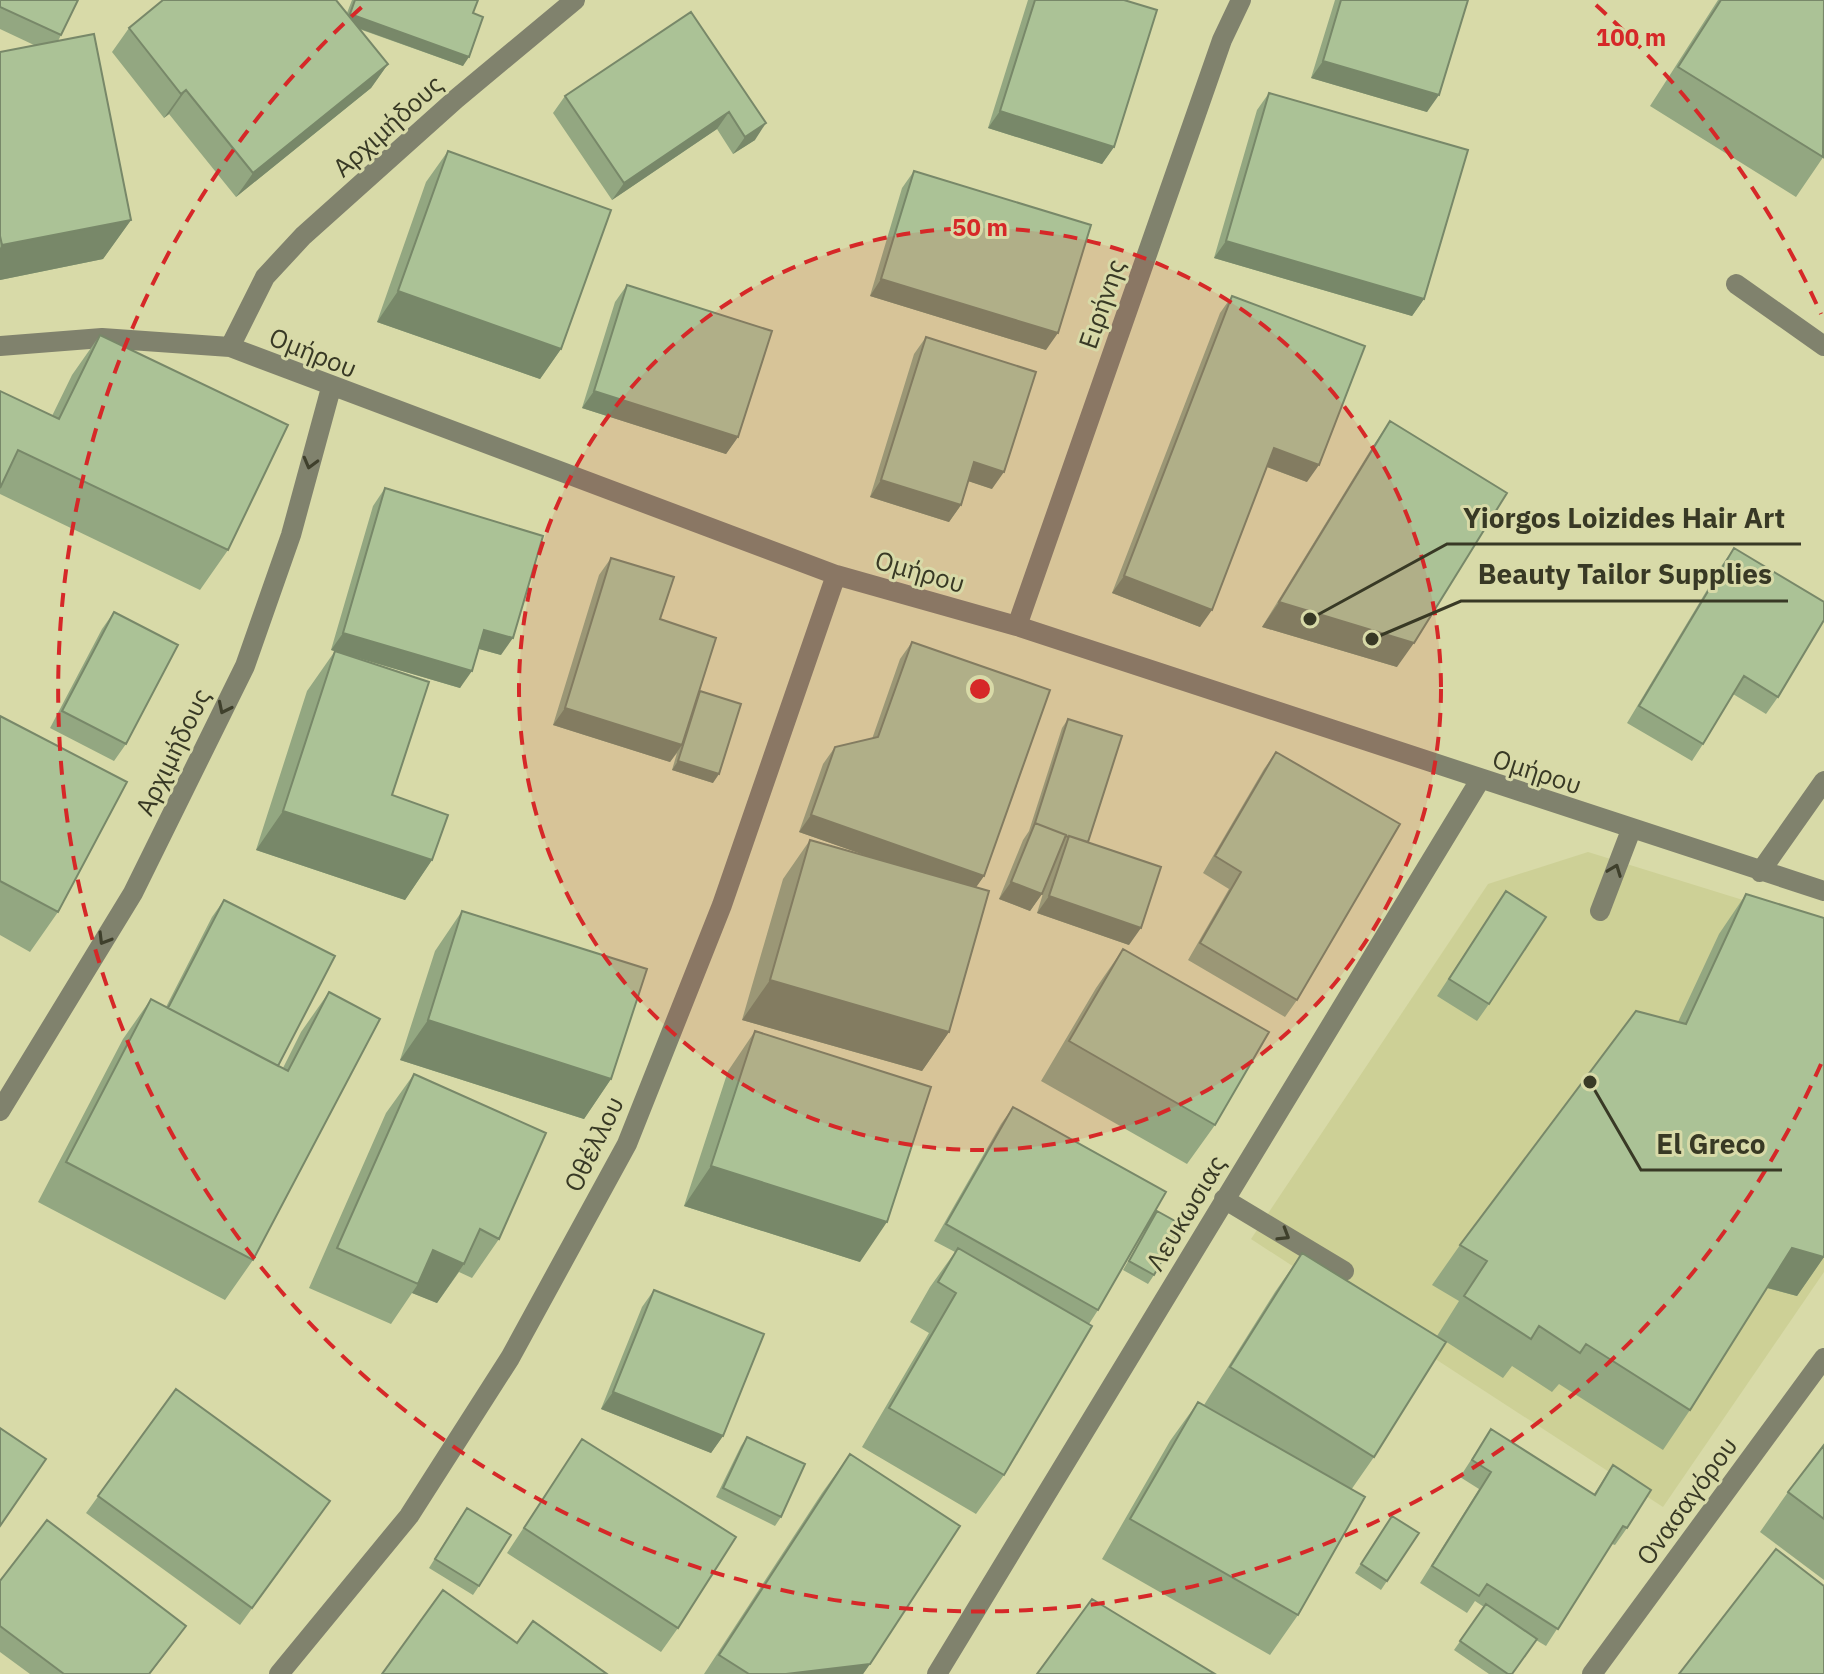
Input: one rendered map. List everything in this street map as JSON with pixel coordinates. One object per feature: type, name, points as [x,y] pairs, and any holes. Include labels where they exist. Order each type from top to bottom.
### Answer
[{"type":"street","name":"Αρχιμήδους","points":[[230,347],[265,277],[303,236],[456,99],[575,0]]},
{"type":"street","name":"Ειρήνης","points":[[1017,626],[1222,40],[1241,0]]},
{"type":"street","points":[[1736,284],[1824,346]]},
{"type":"street","name":"Ομήρου","points":[[0,346],[102,338],[230,347],[331,388],[836,575],[1017,626],[1824,891]]},
{"type":"street","name":"Αρχιμήδους","points":[[0,1111],[133,893],[245,666],[291,535],[331,388]]},
{"type":"street","name":"Οθέλλου","points":[[279,1674],[409,1516],[510,1358],[627,1144],[722,905],[836,575]]},
{"type":"street","name":"Λευκωσιας","points":[[937,1674],[1480,780]]},
{"type":"street","points":[[1760,872],[1824,781]]},
{"type":"street","points":[[1600,911],[1631,830]]},
{"type":"street","points":[[1224,1199],[1344,1271]]},
{"type":"street","name":"Ονασαγόρου","points":[[1592,1674],[1824,1358]]},
{"type":"shaded area","points":[[1588,852],[1824,925],[1824,1272],[1663,1507],[1251,1239],[1488,884]]},
{"type":"building","points":[[0,0],[78,0],[61,35],[0,7]]},
{"type":"building","points":[[163,0],[336,0],[388,64],[253,173],[186,90],[181,94],[129,28]]},
{"type":"building","points":[[355,0],[478,0],[473,13],[483,17],[469,57],[350,14]]},
{"type":"building","points":[[1035,0],[1124,0],[1157,10],[1114,147],[1000,111]]},
{"type":"building","points":[[1341,0],[1468,0],[1439,95],[1323,61]]},
{"type":"building","points":[[1721,0],[1824,0],[1823,157],[1678,67]]},
{"type":"building","points":[[691,12],[766,123],[745,137],[729,112],[624,183],[565,96]]},
{"type":"building","points":[[94,34],[131,220],[2,245],[0,52]]},
{"type":"building","points":[[1269,93],[1468,150],[1424,299],[1226,241]]},
{"type":"building","points":[[448,151],[611,210],[561,349],[398,291]]},
{"type":"building","points":[[914,171],[1091,225],[1058,333],[881,279]]},
{"type":"building","points":[[627,285],[772,331],[738,437],[594,391]]},
{"type":"building","points":[[1232,296],[1365,346],[1319,465],[1274,448],[1212,610],[1124,576]]},
{"type":"building","points":[[100,335],[288,425],[228,550],[18,450],[0,488],[0,391],[59,419]]},
{"type":"building","points":[[926,337],[1036,372],[1004,472],[974,462],[961,505],[881,480]]},
{"type":"building","points":[[1390,421],[1507,493],[1414,643],[1279,602]]},
{"type":"building","points":[[385,488],[543,536],[513,638],[484,630],[472,671],[343,633]]},
{"type":"building","points":[[1734,548],[1824,602],[1824,620],[1778,697],[1744,676],[1703,744],[1639,706]]},
{"type":"building","points":[[611,558],[674,577],[660,619],[716,638],[682,745],[565,708]]},
{"type":"building","points":[[114,612],[178,645],[126,744],[62,711]]},
{"type":"building","points":[[912,642],[1050,690],[984,876],[811,815],[835,747],[878,737]]},
{"type":"building","points":[[335,651],[429,682],[392,795],[448,815],[432,860],[283,811]]},
{"type":"building","points":[[700,691],[741,704],[719,774],[678,761]]},
{"type":"building","points":[[0,716],[127,782],[58,912],[0,881]]},
{"type":"building","points":[[1068,719],[1122,736],[1088,842],[1035,823]]},
{"type":"building","points":[[1276,752],[1400,824],[1297,1000],[1200,943],[1241,872],[1215,856]]},
{"type":"building","points":[[1035,823],[1066,835],[1042,894],[1011,882]]},
{"type":"building","points":[[1069,836],[1161,867],[1141,928],[1049,896]]},
{"type":"building","points":[[810,840],[989,891],[949,1032],[770,980]]},
{"type":"building","points":[[1506,891],[1546,917],[1489,1004],[1449,979]]},
{"type":"building","points":[[1746,894],[1824,918],[1824,1257],[1792,1248],[1690,1410],[1586,1344],[1580,1353],[1539,1326],[1531,1339],[1464,1296],[1487,1261],[1460,1245],[1636,1011],[1686,1024]]},
{"type":"building","points":[[224,900],[335,956],[278,1066],[168,1008]]},
{"type":"building","points":[[462,911],[647,969],[611,1079],[428,1020]]},
{"type":"building","points":[[1123,949],[1269,1032],[1215,1125],[1069,1041]]},
{"type":"building","points":[[329,992],[380,1019],[253,1260],[66,1162],[151,999],[288,1071]]},
{"type":"building","points":[[755,1031],[931,1087],[887,1222],[711,1166]]},
{"type":"building","points":[[414,1074],[546,1133],[499,1239],[480,1229],[464,1264],[433,1250],[418,1284],[337,1248]]},
{"type":"building","points":[[1013,1107],[1166,1192],[1098,1310],[946,1224]]},
{"type":"building","points":[[1157,1211],[1182,1225],[1154,1275],[1129,1261]]},
{"type":"building","points":[[958,1248],[1092,1326],[1004,1475],[889,1408],[956,1293],[938,1282]]},
{"type":"building","points":[[1302,1253],[1446,1342],[1374,1457],[1230,1367]]},
{"type":"building","points":[[654,1290],[764,1334],[723,1436],[613,1392]]},
{"type":"building","points":[[176,1389],[330,1501],[252,1608],[98,1496]]},
{"type":"building","points":[[1198,1402],[1365,1497],[1298,1615],[1130,1519]]},
{"type":"building","points":[[0,1428],[46,1459],[0,1526]]},
{"type":"building","points":[[1491,1429],[1595,1495],[1613,1465],[1651,1490],[1627,1528],[1623,1526],[1558,1629],[1487,1584],[1479,1596],[1432,1566],[1491,1472],[1472,1460]]},
{"type":"building","points":[[747,1437],[805,1464],[781,1517],[723,1488]]},
{"type":"building","points":[[582,1439],[736,1537],[678,1628],[524,1528]]},
{"type":"building","points":[[1824,1445],[1824,1519],[1788,1492]]},
{"type":"building","points":[[850,1454],[960,1526],[870,1664],[786,1674],[749,1674],[719,1655]]},
{"type":"building","points":[[467,1508],[511,1535],[479,1586],[435,1559]]},
{"type":"building","points":[[1392,1516],[1419,1533],[1387,1581],[1361,1564]]},
{"type":"building","points":[[47,1520],[186,1626],[149,1674],[64,1674],[0,1626],[0,1581]]},
{"type":"building","points":[[1776,1549],[1824,1586],[1824,1674],[1679,1674]]},
{"type":"building","points":[[443,1590],[517,1643],[533,1621],[607,1674],[382,1674]]},
{"type":"building","points":[[1092,1599],[1215,1674],[1037,1674]]},
{"type":"building","points":[[1486,1604],[1537,1639],[1512,1674],[1460,1641]]},
{"type":"place","name":"Yiorgos Loizides Hair Art","points":[[1310,619]]},
{"type":"place","name":"Beauty Tailor Supplies","points":[[1372,639]]},
{"type":"place","name":"El Greco","points":[[1590,1082]]}]
